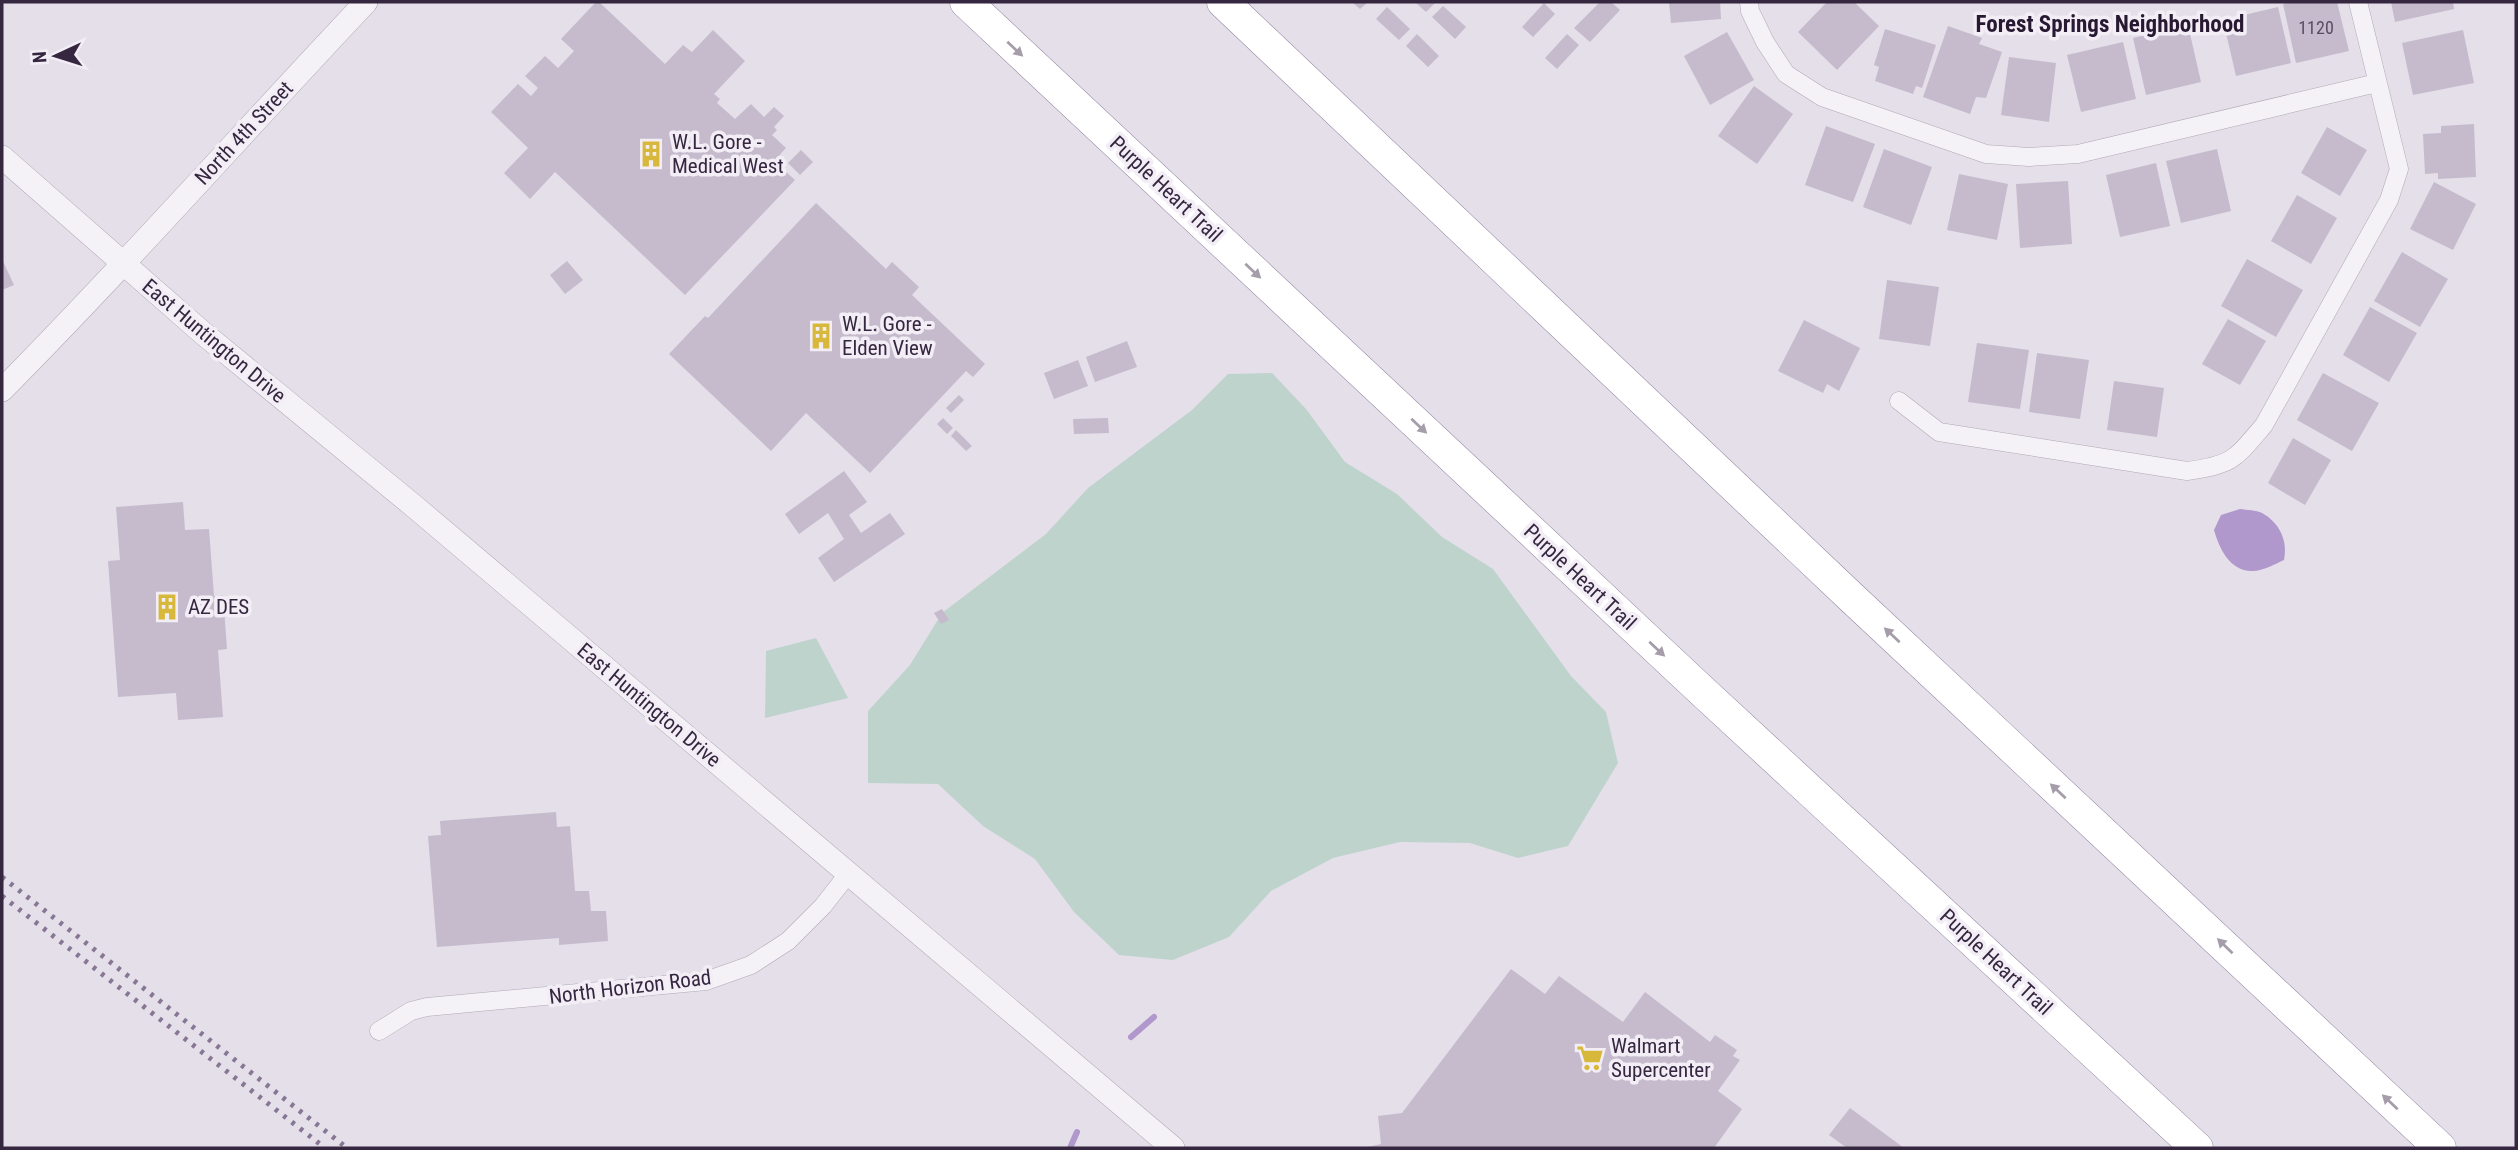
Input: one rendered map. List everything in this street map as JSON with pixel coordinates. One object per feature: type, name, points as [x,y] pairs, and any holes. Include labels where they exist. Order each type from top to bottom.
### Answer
[{"type":"highway","name":"Purple Heart Trail","points":[[966,2],[1701,690],[2197,1148]]},
{"type":"highway","points":[[1223,2],[1862,608],[2440,1148]]},
{"type":"street","name":"North 4th Street","points":[[2,390],[94,297],[366,2]]},
{"type":"street","points":[[1749,2],[1750,12],[1765,42],[1786,74],[1822,97],[1986,154],[2029,157],[2078,154],[2377,83]]},
{"type":"street","points":[[1899,401],[1938,432],[2187,471],[2218,467],[2238,456],[2264,425],[2389,200],[2399,169],[2358,2]]},
{"type":"street","name":"East Huntington Drive","points":[[2,158],[215,343],[415,506],[1173,1148]]},
{"type":"street","name":"North Horizon Road","points":[[379,1031],[411,1012],[427,1007],[706,981],[751,965],[788,941],[823,906],[848,874]]},
{"type":"shaded area","points":[[1272,373],[1306,409],[1345,462],[1397,494],[1442,537],[1493,569],[1571,676],[1606,712],[1618,763],[1568,846],[1518,858],[1470,843],[1400,842],[1333,858],[1271,891],[1229,937],[1173,960],[1119,955],[1074,912],[1035,859],[983,826],[938,784],[868,783],[868,711],[910,665],[942,613],[1046,534],[1088,488],[1192,410],[1228,374]]},
{"type":"shaded area","points":[[2240,509],[2260,512],[2274,522],[2284,539],[2284,560],[2265,569],[2253,571],[2238,568],[2227,558],[2214,530],[2221,515]]},
{"type":"shaded area","points":[[816,638],[848,698],[765,718],[766,651]]},
{"type":"building","name":"W.L. Gore - Medical West","points":[[596,2],[665,64],[683,45],[692,52],[713,30],[745,61],[714,94],[720,99],[717,103],[735,119],[751,104],[764,117],[774,107],[784,116],[774,127],[777,130],[772,135],[786,148],[774,161],[795,180],[685,295],[555,172],[530,199],[504,173],[528,148],[491,112],[518,84],[531,96],[538,88],[525,76],[545,56],[558,68],[574,51],[561,39]]},
{"type":"building","points":[[1352,2],[1368,2],[1360,9]]},
{"type":"building","points":[[1415,2],[1436,2],[1426,12]]},
{"type":"building","points":[[1600,2],[1611,2],[1620,10],[1590,42],[1574,28]]},
{"type":"building","points":[[1669,2],[1720,2],[1721,19],[1671,23]]},
{"type":"building","points":[[1827,2],[1854,2],[1879,26],[1837,70],[1798,32]]},
{"type":"building","points":[[2337,2],[2349,51],[2296,63],[2283,4]]},
{"type":"building","points":[[2391,2],[2453,2],[2454,9],[2395,22]]},
{"type":"building","points":[[1544,3],[1555,14],[1533,37],[1522,27]]},
{"type":"building","points":[[1443,6],[1466,27],[1455,39],[1432,17]]},
{"type":"building","points":[[1387,7],[1410,29],[1399,40],[1376,19]]},
{"type":"building","points":[[2278,7],[2291,63],[2236,76],[2223,20]]},
{"type":"building","points":[[2188,25],[2201,82],[2146,95],[2133,38]]},
{"type":"building","points":[[1948,26],[1982,38],[1979,44],[2002,52],[1986,98],[1976,97],[1970,114],[1923,97]]},
{"type":"building","points":[[1885,29],[1936,45],[1922,88],[1916,86],[1913,94],[1875,81],[1879,67],[1874,65]]},
{"type":"building","points":[[2463,30],[2474,83],[2413,95],[2402,43]]},
{"type":"building","points":[[1727,32],[1754,80],[1710,105],[1684,56]]},
{"type":"building","points":[[1417,34],[1439,56],[1428,67],[1406,46]]},
{"type":"building","points":[[1567,34],[1579,45],[1557,69],[1545,58]]},
{"type":"building","points":[[2123,42],[2136,99],[2081,112],[2067,55]]},
{"type":"building","points":[[2009,57],[2056,63],[2049,122],[2001,115]]},
{"type":"building","points":[[1754,86],[1793,114],[1757,164],[1718,136]]},
{"type":"building","points":[[2474,124],[2476,177],[2438,179],[2438,173],[2425,174],[2423,134],[2441,133],[2441,126]]},
{"type":"building","points":[[1826,126],[1875,144],[1853,202],[1805,185]]},
{"type":"building","points":[[2327,127],[2367,150],[2340,196],[2301,173]]},
{"type":"building","points":[[1884,149],[1932,167],[1911,225],[1863,207]]},
{"type":"building","points":[[2217,149],[2231,211],[2181,223],[2166,161]]},
{"type":"building","points":[[801,150],[813,162],[800,175],[788,163]]},
{"type":"building","points":[[2156,163],[2170,226],[2120,237],[2106,175]]},
{"type":"building","points":[[1959,174],[2008,184],[1997,240],[1947,230]]},
{"type":"building","points":[[2068,181],[2072,244],[2020,248],[2016,184]]},
{"type":"building","points":[[2434,182],[2476,204],[2453,250],[2410,229]]},
{"type":"building","points":[[2297,195],[2337,218],[2311,264],[2271,241]]},
{"type":"building","name":"W.L. Gore - Elden View","points":[[816,203],[886,269],[892,262],[919,287],[912,295],[985,364],[973,377],[966,371],[870,473],[806,413],[771,451],[669,354],[705,316],[708,318]]},
{"type":"building","points":[[2402,252],[2448,279],[2420,327],[2374,301]]},
{"type":"building","points":[[2,259],[14,285],[2,290]]},
{"type":"building","points":[[2247,259],[2303,290],[2276,337],[2221,306]]},
{"type":"building","points":[[567,261],[583,280],[565,294],[550,275]]},
{"type":"building","points":[[1887,280],[1939,287],[1930,346],[1879,339]]},
{"type":"building","points":[[2370,307],[2417,333],[2389,382],[2343,355]]},
{"type":"building","points":[[2228,319],[2266,341],[2240,385],[2202,364]]},
{"type":"building","points":[[1804,320],[1860,348],[1839,391],[1827,384],[1823,393],[1778,371]]},
{"type":"building","points":[[1127,341],[1137,367],[1095,382],[1086,357]]},
{"type":"building","points":[[1977,343],[2029,350],[2020,409],[1968,402]]},
{"type":"building","points":[[2037,353],[2089,360],[2080,419],[2029,412]]},
{"type":"building","points":[[1078,360],[1088,386],[1054,399],[1044,373]]},
{"type":"building","points":[[2323,373],[2379,403],[2352,451],[2297,420]]},
{"type":"building","points":[[2114,381],[2164,388],[2157,437],[2107,430]]},
{"type":"building","points":[[959,395],[964,400],[951,413],[946,408]]},
{"type":"building","points":[[943,418],[953,428],[947,434],[937,424]]},
{"type":"building","points":[[1108,418],[1109,433],[1074,434],[1073,419]]},
{"type":"building","points":[[956,430],[972,446],[966,451],[951,436]]},
{"type":"building","points":[[2293,438],[2331,460],[2305,505],[2268,483]]},
{"type":"building","points":[[844,471],[867,502],[849,515],[861,533],[890,513],[905,534],[834,582],[818,558],[844,539],[828,513],[799,534],[785,514]]},
{"type":"building","name":"AZ DES","points":[[183,502],[185,530],[209,529],[214,596],[223,595],[227,649],[218,650],[223,717],[178,720],[176,693],[118,697],[108,561],[120,560],[116,507]]},
{"type":"building","points":[[942,609],[949,620],[941,624],[934,613]]},
{"type":"building","points":[[556,812],[557,827],[570,826],[575,891],[589,891],[591,911],[606,911],[608,941],[559,945],[559,938],[437,947],[428,836],[441,835],[440,821]]},
{"type":"building","name":"Walmart Supercenter","points":[[1511,969],[1545,994],[1559,976],[1623,1022],[1645,992],[1710,1042],[1715,1035],[1737,1050],[1733,1056],[1740,1060],[1718,1091],[1742,1109],[1714,1148],[1362,1148],[1381,1144],[1378,1116],[1402,1113]]},
{"type":"building","points":[[1850,1108],[1904,1148],[1847,1148],[1829,1135]]},
{"type":"waterway","points":[[1131,1037],[1154,1017]]},
{"type":"waterway","points":[[1070,1148],[1077,1132]]},
{"type":"railway","points":[[2,877],[347,1148]]},
{"type":"railway","points":[[2,896],[325,1148]]},
{"type":"place","name":"W.L. Gore - Medical West","points":[[651,154]]},
{"type":"place","name":"W.L. Gore - Elden View","points":[[821,336]]},
{"type":"place","name":"AZ DES","points":[[167,607]]},
{"type":"place","name":"Walmart Supercenter","points":[[1590,1058]]},
{"type":"district","name":"Forest Springs Neighborhood","points":[[2110,24]]}]
